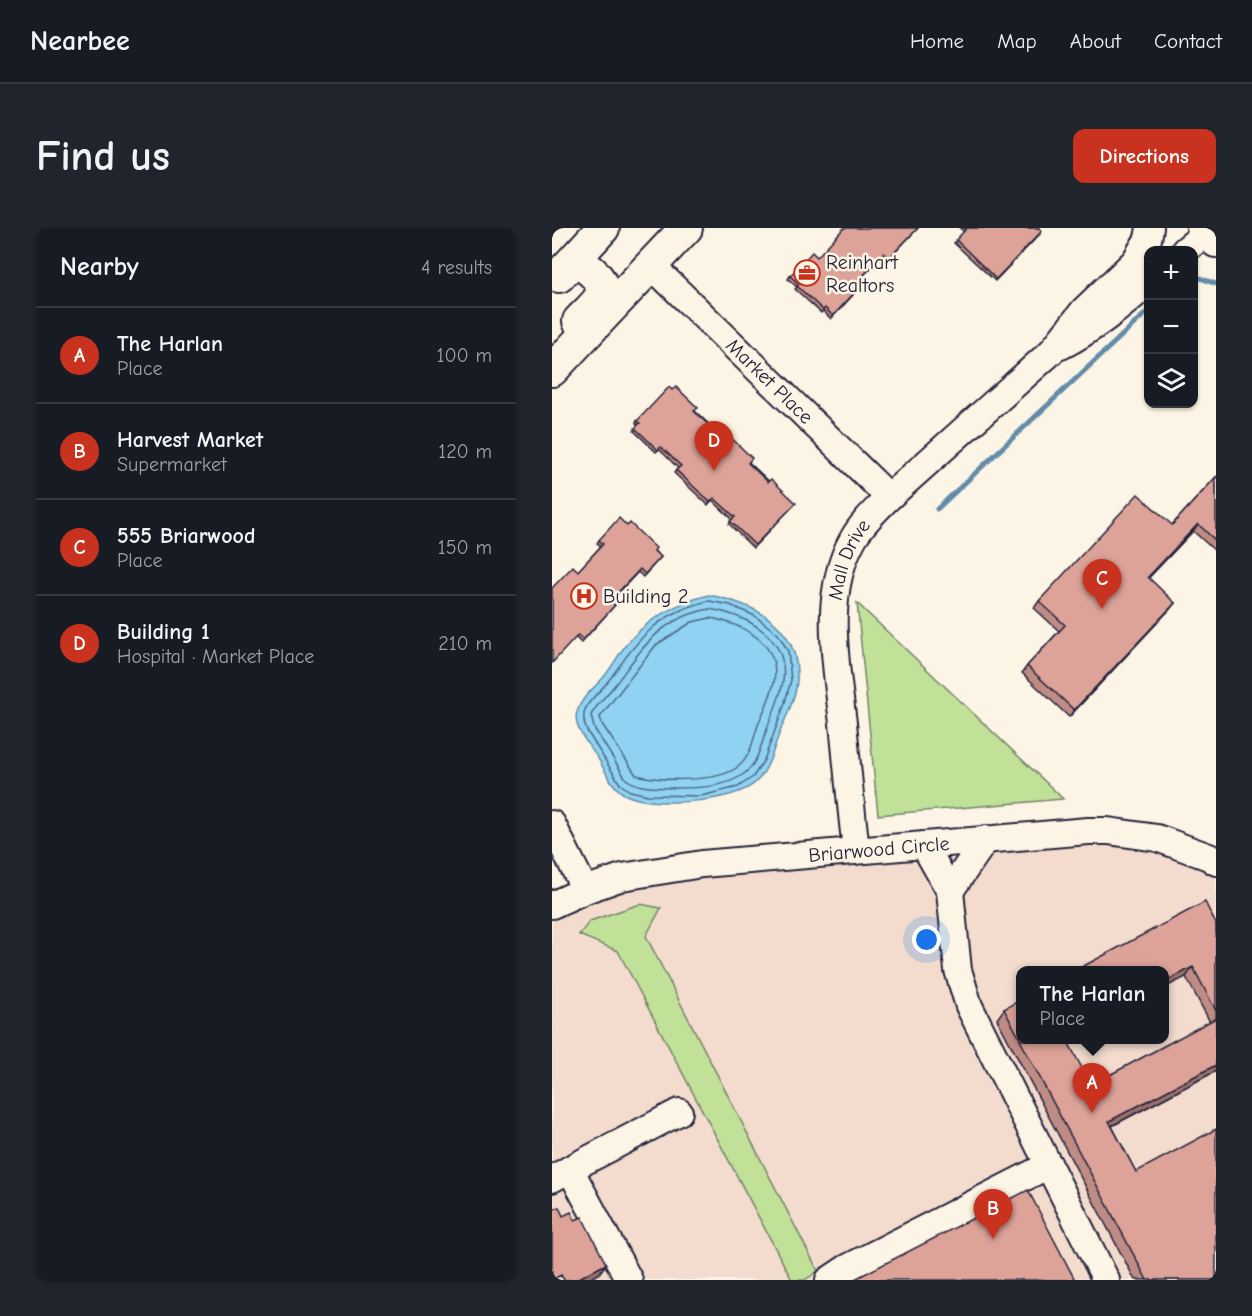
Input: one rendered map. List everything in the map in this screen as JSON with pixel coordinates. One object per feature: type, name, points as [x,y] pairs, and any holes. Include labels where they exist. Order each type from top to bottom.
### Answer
[{"type":"main road","points":[[559,275],[603,228]]},
{"type":"main road","points":[[552,370],[686,228]]},
{"type":"main road","points":[[552,350],[601,293],[597,278],[584,265],[575,262],[559,275]]},
{"type":"street","name":"Mall Drive","points":[[856,850],[835,647],[835,599],[841,568],[852,540],[863,523],[888,497],[1051,352],[1084,310],[1136,261],[1148,239],[1150,228]]},
{"type":"street","name":"Market Place","points":[[651,266],[888,497]]},
{"type":"street","name":"Mall Drive","points":[[1051,352],[1083,335],[1144,287]]},
{"type":"street","points":[[552,824],[585,890]]},
{"type":"street","name":"Briarwood Circle","points":[[552,906],[585,890],[622,877],[702,864],[986,839],[1108,831],[1157,838],[1214,855]]},
{"type":"street","points":[[950,891],[986,839]]},
{"type":"street","points":[[924,845],[950,891],[958,970],[969,1006],[1106,1280]]},
{"type":"street","points":[[629,1280],[559,1170],[679,1112]]},
{"type":"street","points":[[829,1280],[847,1268],[1049,1165]]},
{"type":"shaded area","points":[[1088,831],[1216,862],[1216,1280],[552,1280],[552,905],[585,890]]},
{"type":"green space","points":[[857,603],[1055,791],[1063,799],[878,815]]},
{"type":"green space","points":[[640,904],[661,908],[646,936],[818,1271],[805,1280],[792,1280],[618,951],[579,935],[590,921]]},
{"type":"water","points":[[709,595],[743,604],[758,611],[783,631],[791,645],[796,661],[796,687],[771,758],[757,781],[747,788],[714,799],[674,802],[638,799],[626,795],[607,775],[580,731],[576,718],[579,707],[625,646],[652,620],[673,608]]},
{"type":"building","points":[[844,228],[918,228],[889,258],[884,253],[851,289],[855,292],[833,316],[797,286],[799,284],[790,276],[812,252],[817,257]]},
{"type":"building","points":[[964,228],[1039,228],[1042,231],[996,279],[956,240],[966,229]]},
{"type":"building","points":[[669,387],[672,390],[676,387],[698,408],[694,411],[714,430],[719,426],[752,458],[748,463],[768,482],[771,479],[796,503],[755,545],[730,521],[735,517],[714,498],[710,502],[676,470],[681,466],[661,447],[658,450],[635,428],[640,423],[637,421]]},
{"type":"building","points":[[1216,477],[1216,541],[1198,524],[1148,577],[1175,603],[1074,710],[1027,666],[1065,625],[1039,601],[1138,494],[1172,525]]},
{"type":"building","name":"Building 2","points":[[619,518],[627,526],[630,523],[656,548],[654,551],[661,557],[645,574],[640,569],[610,601],[615,605],[583,640],[578,635],[552,663],[552,588],[573,566],[578,571],[603,544],[599,540]]},
{"type":"building","points":[[1205,902],[1216,924],[1216,1011],[1193,967],[1169,979],[1169,966],[1084,966]]},
{"type":"building","points":[[1016,1002],[1016,1032],[1004,1009]]},
{"type":"building","points":[[1216,1018],[1216,1065],[1109,1121],[1136,1172],[1216,1129],[1216,1280],[1147,1280],[1022,1044],[1069,1044],[1091,1085]]},
{"type":"building","points":[[1028,1190],[1075,1280],[853,1280]]},
{"type":"building","points":[[559,1207],[563,1216],[571,1212],[575,1220],[582,1217],[606,1264],[575,1280],[564,1280],[561,1275],[552,1280],[552,1210]]},
{"type":"waterway","points":[[1198,279],[1216,284]]},
{"type":"waterway","points":[[937,509],[1144,315]]},
{"type":"place","name":"Reinhart Realtors","points":[[807,273]]},
{"type":"place","name":"Building 1","points":[[714,471]]},
{"type":"place","name":"Building 2","points":[[584,596]]},
{"type":"place","name":"555 Briarwood","points":[[1102,609]]},
{"type":"place","name":"The Harlan","points":[[1092,1113]]},
{"type":"place","name":"Harvest Market","points":[[993,1239]]}]
